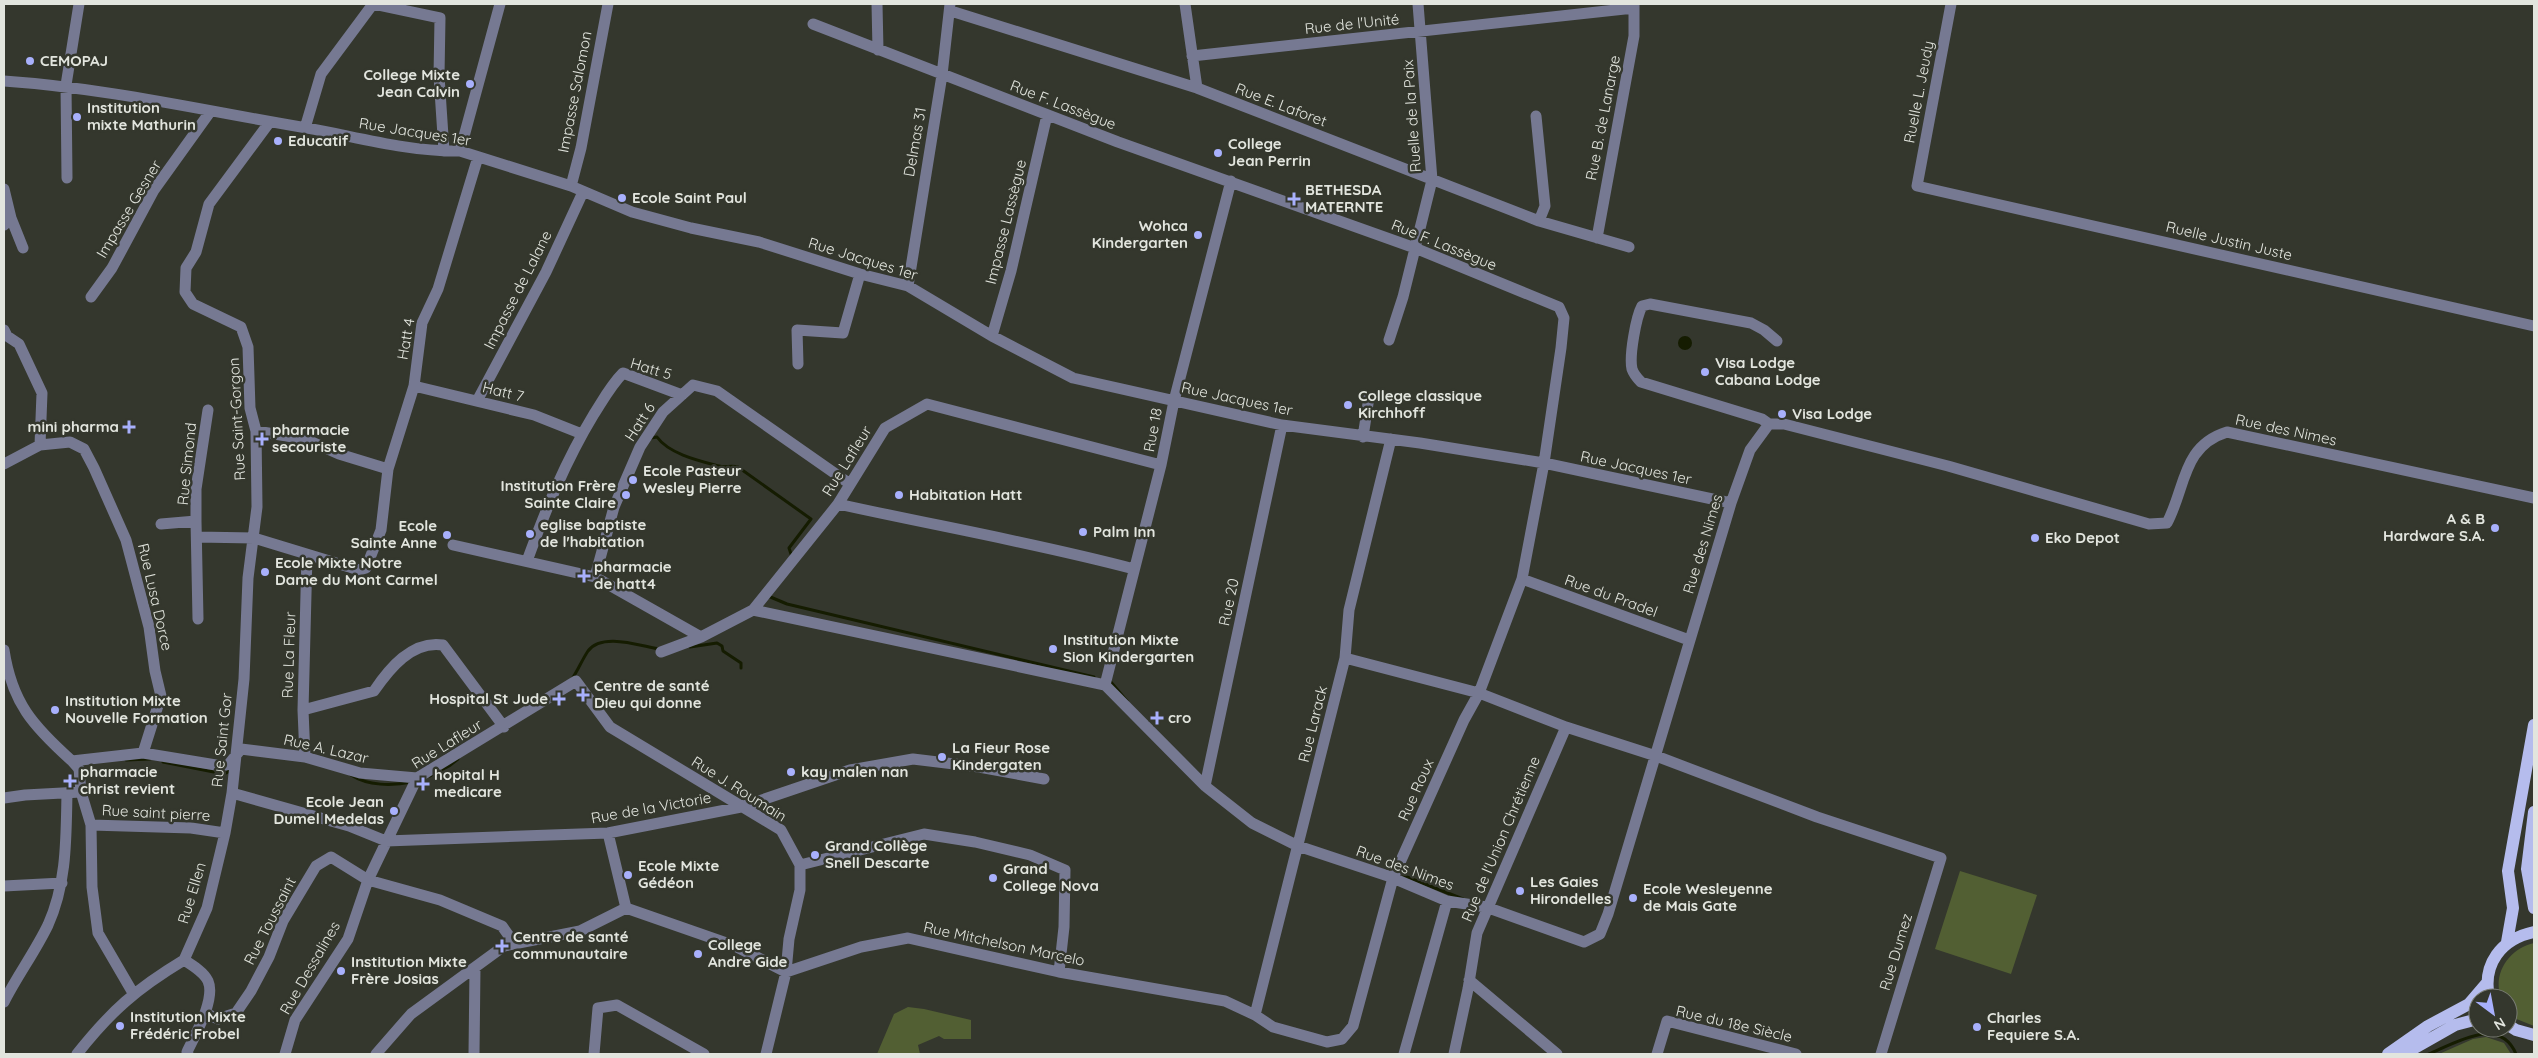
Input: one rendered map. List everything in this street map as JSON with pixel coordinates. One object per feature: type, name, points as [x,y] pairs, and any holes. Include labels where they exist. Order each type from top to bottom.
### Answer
[{"type":"main road","points":[[2507,942],[2513,908],[2508,871],[2534,725]]},
{"type":"main road","points":[[2534,812],[2527,869],[2534,908]]},
{"type":"main road","points":[[2488,988],[2487,983],[2493,961],[2507,942],[2520,935],[2534,932]]},
{"type":"main road","points":[[2388,1054],[2428,1026],[2469,1004],[2487,983]]},
{"type":"main road","points":[[2404,1054],[2455,1025],[2468,1022]]},
{"type":"main road","points":[[2518,1031],[2534,1035]]},
{"type":"street","points":[[67,178],[66,85],[78,4]]},
{"type":"street","points":[[305,128],[321,74],[374,4],[440,18],[439,76],[444,151]]},
{"type":"street","points":[[460,151],[500,4]]},
{"type":"street","name":"Impasse Salomon","points":[[570,186],[581,148],[608,4]]},
{"type":"street","points":[[877,4],[878,50]]},
{"type":"street","points":[[1185,4],[1197,88]]},
{"type":"street","name":"Ruelle de la Paix","points":[[1389,340],[1404,297],[1432,180],[1418,4]]},
{"type":"street","name":"Ruelle L. Jeudy","points":[[1917,186],[1951,4]]},
{"type":"street","name":"Rue de l'Unité","points":[[1192,56],[1634,6]]},
{"type":"street","name":"Rue B. de Lanarge","points":[[1597,238],[1634,36],[1634,6]]},
{"type":"street","name":"Rue E. Laforet","points":[[951,7],[1197,88],[1540,221],[1629,247]]},
{"type":"street","name":"Delmas 31","points":[[908,286],[951,7]]},
{"type":"street","name":"Rue F. Lassègue","points":[[813,24],[1047,115],[1415,248],[1559,308],[1562,312],[1562,348],[1544,463]]},
{"type":"street","name":"Rue Jacques 1er","points":[[4,81],[66,85],[269,123],[444,151],[460,151],[570,186],[632,212],[691,228],[759,242],[860,274],[908,286],[992,336],[1073,378],[1282,425],[1363,437],[1391,439],[1544,463],[1731,503]]},
{"type":"street","name":"Impasse Gesner","points":[[92,297],[112,268],[154,190],[210,112]]},
{"type":"street","name":"Impasse Lassègue","points":[[992,336],[1011,271],[1047,115]]},
{"type":"street","points":[[1536,116],[1546,206],[1540,221]]},
{"type":"street","name":"Rue Saint-Gorgon","points":[[244,679],[248,578],[256,507],[256,431],[250,408],[248,347],[241,327],[193,304],[185,292],[186,268],[196,252],[209,204],[269,123]]},
{"type":"street","name":"Hatt 4","points":[[307,555],[359,570],[366,568],[381,530],[388,469],[414,386],[422,322],[438,289],[478,157]]},
{"type":"street","name":"Rue 18","points":[[1105,685],[1230,181]]},
{"type":"street","name":"Ruelle Justin Juste","points":[[1917,186],[2534,326]]},
{"type":"street","points":[[4,189],[7,222],[23,248]]},
{"type":"street","name":"Impasse de Lalane","points":[[478,401],[546,272],[583,192]]},
{"type":"street","points":[[798,364],[797,330],[843,333],[860,274]]},
{"type":"street","points":[[1769,424],[1762,419],[1642,382],[1634,375],[1631,366],[1638,314],[1642,306],[1650,304],[1751,323],[1764,330],[1777,341]]},
{"type":"street","points":[[4,330],[7,336],[19,344],[42,393],[40,445]]},
{"type":"street","name":"Hatt 5","points":[[582,434],[614,383],[623,373],[682,395]]},
{"type":"street","name":"Hatt 6","points":[[594,577],[614,507],[640,447],[663,412],[693,385],[717,392],[850,484]]},
{"type":"street","name":"Hatt 7","points":[[414,386],[534,415],[582,434]]},
{"type":"street","points":[[1363,437],[1369,397]]},
{"type":"street","name":"Rue Lafleur","points":[[661,652],[702,637],[753,610],[838,504],[885,428],[927,404],[1161,465]]},
{"type":"street","name":"Rue Simond","points":[[198,619],[196,488],[204,450],[208,410]]},
{"type":"street","name":"Rue des Nimes","points":[[1105,685],[1205,786],[1252,823],[1298,846],[1393,878],[1447,900],[1486,907],[1584,942],[1600,934],[1656,756],[1731,503],[1750,450],[1769,424],[1784,424],[1948,466],[2149,524],[2167,522],[2175,508],[2189,462],[2211,438],[2227,432],[2534,498]]},
{"type":"street","name":"Rue 20","points":[[1205,786],[1282,425]]},
{"type":"street","points":[[256,431],[305,439],[339,454],[388,469]]},
{"type":"street","points":[[527,561],[552,493],[582,434]]},
{"type":"street","name":"Rue Larack","points":[[1255,1015],[1345,658],[1349,610],[1391,439]]},
{"type":"street","name":"Rue Lusa Dorce","points":[[4,464],[40,445],[70,442],[84,450],[126,540],[149,627],[155,671],[162,696],[143,753]]},
{"type":"street","name":"Rue Roux","points":[[1255,1015],[1273,1027],[1327,1042],[1342,1039],[1353,1026],[1393,878],[1464,720],[1479,693],[1522,579],[1544,463]]},
{"type":"street","points":[[838,504],[942,527],[1055,548],[1134,569]]},
{"type":"street","points":[[161,524],[196,521]]},
{"type":"street","points":[[197,537],[254,538],[307,555]]},
{"type":"street","points":[[453,545],[594,577],[702,637]]},
{"type":"street","name":"Rue La Fleur","points":[[304,757],[303,710],[307,555]]},
{"type":"street","name":"Rue du Pradel","points":[[1522,579],[1689,640]]},
{"type":"street","points":[[753,610],[1105,685]]},
{"type":"street","points":[[303,710],[374,691],[390,668],[409,653],[433,643],[443,645],[504,727]]},
{"type":"street","points":[[4,650],[5,672],[26,714],[47,740],[72,761]]},
{"type":"street","points":[[1345,658],[1479,693],[1566,727],[1656,756]]},
{"type":"street","name":"Rue Saint Gor","points":[[225,833],[232,794],[234,757],[244,679]]},
{"type":"street","name":"Rue Lafleur","points":[[386,842],[417,778],[504,727],[576,681]]},
{"type":"street","name":"Rue J. Roumain","points":[[576,681],[610,727],[741,808],[781,830],[800,865],[800,890],[789,939],[786,972],[766,1054]]},
{"type":"street","name":"Rue de l'Union Chrétienne","points":[[1454,1054],[1477,933],[1486,907],[1566,727]]},
{"type":"street","name":"Rue A. Lazar","points":[[72,761],[143,753],[222,766],[229,764],[241,749],[304,757],[360,773],[417,778]]},
{"type":"street","name":"Rue Dumez","points":[[1656,756],[1817,817],[1940,858],[1881,1054]]},
{"type":"street","name":"Rue de la Victorie","points":[[232,794],[349,826],[386,842],[608,833],[741,808],[850,770],[913,759],[979,768],[1044,780]]},
{"type":"street","name":"Rue saint pierre","points":[[72,761],[80,769],[81,792],[91,825],[191,828],[225,833]]},
{"type":"street","points":[[4,798],[81,792]]},
{"type":"street","points":[[4,1002],[48,925],[62,883],[66,847],[67,793]]},
{"type":"street","points":[[91,825],[92,887],[98,932],[133,993]]},
{"type":"street","name":"Rue Ellen","points":[[184,960],[207,908],[225,833]]},
{"type":"street","points":[[608,833],[626,908]]},
{"type":"street","points":[[800,865],[924,834],[974,842],[1030,855],[1065,870],[1059,972]]},
{"type":"street","name":"Rue Dessalines","points":[[285,1054],[296,1020],[348,939],[368,880],[386,842]]},
{"type":"street","name":"Rue Toussaint","points":[[204,1013],[218,1019],[236,1013],[252,991],[269,957],[284,920],[316,866],[331,857],[368,880]]},
{"type":"street","points":[[368,880],[440,900],[502,926],[514,943]]},
{"type":"street","points":[[4,886],[62,883]]},
{"type":"street","points":[[1404,1054],[1447,900]]},
{"type":"street","points":[[376,1054],[411,1014],[476,968],[495,952],[514,943],[580,931],[626,908],[734,946],[786,972]]},
{"type":"street","name":"Rue Mitchelson Marcelo","points":[[786,972],[861,947],[908,938],[1059,972],[1225,1001],[1255,1015]]},
{"type":"street","points":[[77,1054],[100,1026],[133,993],[184,960],[208,979],[210,992],[204,1013],[187,1052],[188,1054]]},
{"type":"street","points":[[474,1054],[476,968]]},
{"type":"street","points":[[1469,980],[1557,1054]]},
{"type":"street","points":[[594,1054],[598,1008],[617,1005],[704,1054]]},
{"type":"street","name":"Rue du 18e Siècle","points":[[1657,1054],[1667,1021],[1796,1054]]},
{"type":"green space","points":[[1960,871],[2037,895],[2011,974],[1935,949]]},
{"type":"green space","points":[[2534,943],[2534,1026],[2518,1020],[2518,988],[2499,988],[2501,971],[2505,963],[2517,950]]},
{"type":"green space","points":[[908,1007],[971,1020],[971,1039],[944,1039],[939,1036],[918,1045],[920,1054],[877,1054],[894,1014]]},
{"type":"green space","points":[[2489,1038],[2504,1043],[2511,1054],[2439,1054],[2473,1039]]},
{"type":"shaded area","points":[[1685,336],[1690,338],[1692,343],[1690,348],[1685,350],[1680,348],[1678,343],[1680,338]]},
{"type":"waterway","points":[[651,438],[657,437],[669,448],[694,459],[721,467],[738,467],[811,519],[789,548],[792,557]]},
{"type":"waterway","points":[[768,596],[787,604],[1094,677]]},
{"type":"waterway","points":[[572,679],[588,651],[594,645],[602,642],[632,643],[659,649]]},
{"type":"waterway","points":[[690,647],[717,643],[722,646],[723,651],[741,663],[741,668]]},
{"type":"waterway","points":[[1110,681],[1127,701]]},
{"type":"waterway","points":[[126,760],[150,759]]},
{"type":"waterway","points":[[430,776],[458,759]]},
{"type":"waterway","points":[[163,762],[224,774],[232,770]]},
{"type":"waterway","points":[[351,775],[358,779],[380,784],[412,782]]},
{"type":"waterway","points":[[1402,877],[1407,877],[1463,899]]},
{"type":"waterway","points":[[2429,1054],[2464,1039],[2488,1034],[2499,1036],[2509,1042],[2516,1054]]},
{"type":"place","name":"CEMOPAJ","points":[[30,61]]},
{"type":"place","name":"College Mixte Jean Calvin","points":[[470,84]]},
{"type":"place","name":"Institution mixte Mathurin","points":[[77,117]]},
{"type":"place","name":"Educatif","points":[[278,141]]},
{"type":"place","name":"College Jean Perrin","points":[[1218,153]]},
{"type":"place","name":"Ecole Saint Paul","points":[[622,198]]},
{"type":"place","name":"BETHESDA MATERNTE","points":[[1294,199]]},
{"type":"place","name":"Wohca Kindergarten","points":[[1198,235]]},
{"type":"place","name":"Visa Lodge Cabana Lodge","points":[[1705,372]]},
{"type":"place","name":"College classique Kirchhoff","points":[[1348,405]]},
{"type":"place","name":"Visa Lodge","points":[[1782,414]]},
{"type":"place","name":"mini pharma","points":[[129,427]]},
{"type":"place","name":"pharmacie secouriste","points":[[262,439]]},
{"type":"place","name":"Ecole Pasteur Wesley Pierre","points":[[633,480]]},
{"type":"place","name":"Institution Frère Sainte Claire","points":[[626,495]]},
{"type":"place","name":"Habitation Hatt","points":[[899,495]]},
{"type":"place","name":"A & B Hardware S.A.","points":[[2495,528]]},
{"type":"place","name":"Palm Inn","points":[[1083,532]]},
{"type":"place","name":"eglise baptiste de l'habitation","points":[[530,534]]},
{"type":"place","name":"Ecole Sainte Anne","points":[[447,535]]},
{"type":"place","name":"Eko Depot","points":[[2035,538]]},
{"type":"place","name":"Ecole Mixte Notre Dame du Mont Carmel","points":[[265,572]]},
{"type":"place","name":"pharmacie de hatt4","points":[[584,576]]},
{"type":"place","name":"Institution Mixte Sion Kindergarten","points":[[1053,649]]},
{"type":"place","name":"Centre de santé Dieu qui donne","points":[[583,695]]},
{"type":"place","name":"Hospital St Jude","points":[[559,699]]},
{"type":"place","name":"Institution Mixte Nouvelle Formation","points":[[55,710]]},
{"type":"place","name":"cro","points":[[1157,718]]},
{"type":"place","name":"La Fieur Rose Kindergaten","points":[[942,757]]},
{"type":"place","name":"kay malen nan","points":[[791,772]]},
{"type":"place","name":"pharmacie christ revient","points":[[70,781]]},
{"type":"place","name":"hopital H medicare","points":[[423,784]]},
{"type":"place","name":"Ecole Jean Dumel Medelas","points":[[394,811]]},
{"type":"place","name":"Grand Collège Snell Descarte","points":[[815,855]]},
{"type":"place","name":"Ecole Mixte Gédéon","points":[[628,875]]},
{"type":"place","name":"Grand College Nova","points":[[993,878]]},
{"type":"place","name":"Les Gaies Hirondelles","points":[[1520,891]]},
{"type":"place","name":"Ecole Wesleyenne de Mais Gate","points":[[1633,898]]},
{"type":"place","name":"Centre de santé communautaire","points":[[502,946]]},
{"type":"place","name":"College Andre Gide","points":[[698,954]]},
{"type":"place","name":"Institution Mixte Frère Josias","points":[[341,971]]},
{"type":"place","name":"Institution Mixte Frédéric Frobel","points":[[120,1026]]},
{"type":"place","name":"Charles Fequiere S.A.","points":[[1977,1027]]}]
